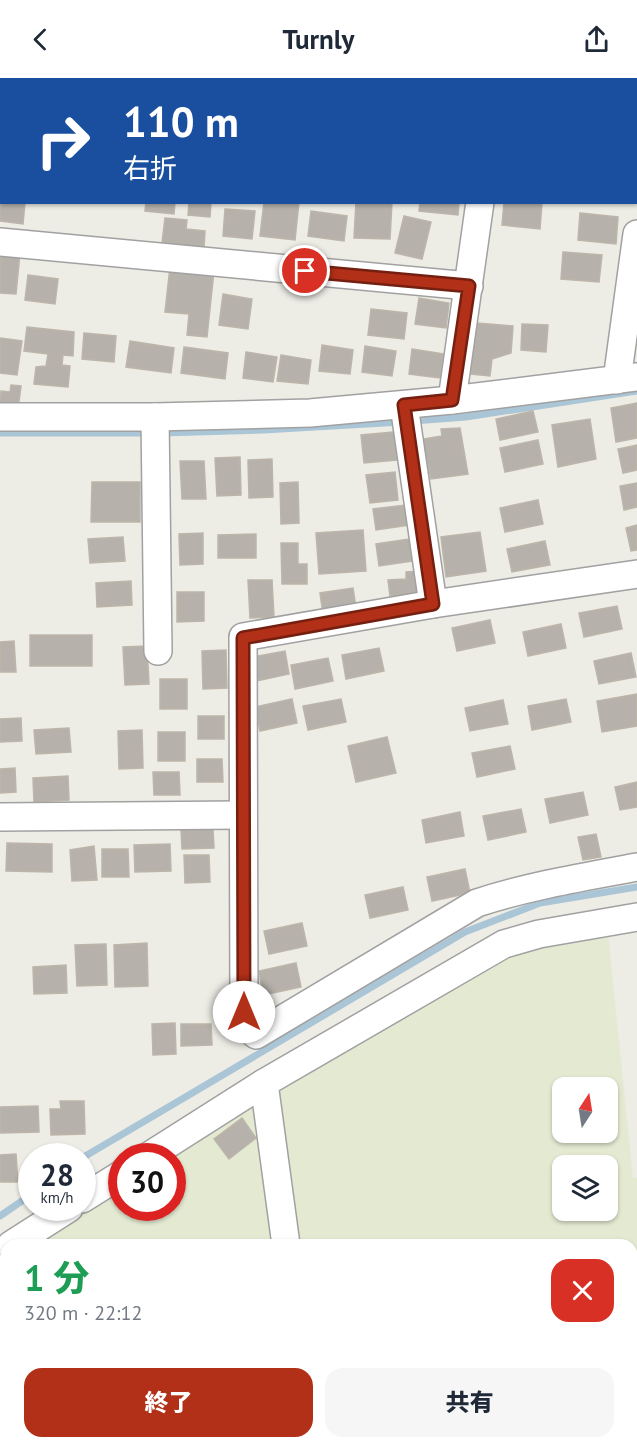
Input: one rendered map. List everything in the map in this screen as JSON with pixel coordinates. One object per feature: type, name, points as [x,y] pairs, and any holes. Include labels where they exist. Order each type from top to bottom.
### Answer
[{"type":"street","points":[[452,400],[480,204]]},
{"type":"street","points":[[0,417],[155,417],[310,413],[406,417],[452,400],[627,379],[637,234]]},
{"type":"street","points":[[0,242],[469,286]]},
{"type":"street","points":[[155,417],[158,651]]},
{"type":"street","points":[[406,417],[433,604]]},
{"type":"street","points":[[637,574],[433,604],[243,638],[244,1012],[251,1030],[256,1035],[477,903],[506,893],[637,867]]},
{"type":"street","points":[[0,817],[242,814]]},
{"type":"street","points":[[169,1143],[264,1083],[504,944],[539,934],[637,917]]},
{"type":"street","points":[[264,1083],[285,1239]]},
{"type":"street","points":[[20,1239],[49,1221]]},
{"type":"green space","points":[[607,923],[633,1178],[637,1178],[637,1239],[35,1239],[64,1221],[96,1221],[96,1201],[108,1194],[108,1221],[186,1221],[186,1146],[527,937]]},
{"type":"building","points":[[0,204],[25,204],[23,224],[0,221]]},
{"type":"building","points":[[146,204],[175,204],[174,214],[145,211]]},
{"type":"building","points":[[189,204],[211,204],[210,217],[188,215]]},
{"type":"building","points":[[264,204],[299,204],[295,240],[260,236]]},
{"type":"building","points":[[356,204],[392,204],[390,239],[354,238]]},
{"type":"building","points":[[420,204],[459,204],[458,215],[419,211]]},
{"type":"building","points":[[504,204],[542,204],[540,229],[502,225]]},
{"type":"building","points":[[225,209],[255,211],[252,239],[223,236]]},
{"type":"building","points":[[311,211],[347,216],[344,241],[308,236]]},
{"type":"building","points":[[580,213],[618,217],[616,244],[578,240]]},
{"type":"building","points":[[404,216],[431,222],[422,259],[395,253]]},
{"type":"building","points":[[165,218],[187,220],[186,229],[205,231],[204,247],[162,243]]},
{"type":"building","points":[[0,251],[20,253],[16,294],[0,293]]},
{"type":"building","points":[[563,252],[602,255],[599,282],[561,279]]},
{"type":"building","points":[[170,267],[214,271],[207,337],[187,335],[189,314],[165,312]]},
{"type":"building","points":[[28,275],[58,279],[55,304],[25,300]]},
{"type":"building","points":[[223,294],[252,299],[248,329],[219,325]]},
{"type":"building","points":[[419,298],[449,303],[446,328],[415,324]]},
{"type":"building","points":[[371,309],[407,313],[404,339],[368,335]]},
{"type":"building","points":[[476,323],[513,326],[511,353],[492,359],[490,376],[471,374]]},
{"type":"building","points":[[522,324],[548,325],[546,352],[521,350]]},
{"type":"building","points":[[27,327],[74,332],[73,356],[63,355],[62,365],[70,366],[68,387],[34,384],[36,367],[46,366],[48,354],[24,351]]},
{"type":"building","points":[[84,333],[116,336],[114,362],[82,359]]},
{"type":"building","points":[[0,338],[22,341],[17,375],[0,373]]},
{"type":"building","points":[[130,341],[174,348],[171,373],[126,367]]},
{"type":"building","points":[[322,345],[353,350],[350,374],[319,371]]},
{"type":"building","points":[[365,346],[396,351],[392,376],[362,372]]},
{"type":"building","points":[[184,347],[228,353],[225,379],[181,373]]},
{"type":"building","points":[[412,349],[443,354],[440,378],[409,374]]},
{"type":"building","points":[[246,352],[277,357],[273,382],[243,378]]},
{"type":"building","points":[[281,355],[311,360],[308,384],[277,381]]},
{"type":"building","points":[[11,385],[21,386],[18,409],[0,406],[1,391],[10,392]]},
{"type":"building","points":[[637,403],[637,438],[616,442],[611,408]]},
{"type":"building","points":[[533,411],[538,432],[500,440],[496,419]]},
{"type":"building","points":[[590,419],[596,459],[558,467],[552,425]]},
{"type":"building","points":[[460,428],[468,474],[431,479],[423,439],[442,436],[441,429]]},
{"type":"building","points":[[393,432],[397,460],[364,463],[361,435]]},
{"type":"building","points":[[538,440],[543,464],[505,472],[500,448]]},
{"type":"building","points":[[637,445],[637,470],[623,473],[618,449]]},
{"type":"building","points":[[240,457],[241,495],[217,496],[215,458]]},
{"type":"building","points":[[272,459],[273,497],[249,498],[248,460]]},
{"type":"building","points":[[180,461],[204,461],[206,499],[182,499]]},
{"type":"building","points":[[395,472],[398,500],[370,503],[366,475]]},
{"type":"building","points":[[92,482],[140,482],[140,522],[91,522]]},
{"type":"building","points":[[298,482],[299,523],[281,524],[280,483]]},
{"type":"building","points":[[637,483],[637,507],[624,510],[620,486]]},
{"type":"building","points":[[538,500],[543,524],[505,532],[500,508]]},
{"type":"building","points":[[406,505],[409,525],[376,530],[373,509]]},
{"type":"building","points":[[637,525],[637,550],[631,551],[626,528]]},
{"type":"building","points":[[363,530],[366,571],[319,574],[316,533]]},
{"type":"building","points":[[480,532],[486,571],[446,577],[441,537]]},
{"type":"building","points":[[203,533],[203,564],[180,565],[179,534]]},
{"type":"building","points":[[256,534],[256,558],[218,558],[218,535]]},
{"type":"building","points":[[123,537],[125,561],[90,563],[88,539]]},
{"type":"building","points":[[409,539],[412,561],[379,566],[376,544]]},
{"type":"building","points":[[545,541],[550,565],[512,572],[507,549]]},
{"type":"building","points":[[281,543],[298,543],[298,564],[307,564],[307,584],[282,584]]},
{"type":"building","points":[[419,571],[422,592],[390,596],[388,580],[406,579],[406,572]]},
{"type":"building","points":[[248,580],[272,580],[274,617],[250,618]]},
{"type":"building","points":[[131,581],[132,605],[97,607],[96,583]]},
{"type":"building","points":[[353,588],[356,608],[323,614],[320,593]]},
{"type":"building","points":[[177,592],[204,592],[204,621],[177,622]]},
{"type":"building","points":[[617,606],[622,629],[584,637],[579,613]]},
{"type":"building","points":[[490,620],[495,643],[457,651],[452,628]]},
{"type":"building","points":[[561,624],[566,648],[528,656],[523,632]]},
{"type":"building","points":[[30,635],[92,635],[92,666],[30,666]]},
{"type":"building","points":[[14,641],[16,672],[0,672],[0,642]]},
{"type":"building","points":[[147,646],[149,684],[125,685],[123,647]]},
{"type":"building","points":[[379,648],[384,671],[346,679],[342,655]]},
{"type":"building","points":[[226,650],[227,688],[203,689],[202,651]]},
{"type":"building","points":[[285,651],[289,674],[252,682],[247,658]]},
{"type":"building","points":[[631,653],[636,677],[599,684],[594,661]]},
{"type":"building","points":[[328,658],[333,681],[295,689],[291,665]]},
{"type":"building","points":[[160,679],[187,679],[187,709],[160,709]]},
{"type":"building","points":[[637,694],[637,726],[602,732],[597,701]]},
{"type":"building","points":[[292,699],[297,723],[260,731],[255,707]]},
{"type":"building","points":[[341,699],[346,722],[308,730],[303,706]]},
{"type":"building","points":[[566,699],[571,722],[532,730],[528,706]]},
{"type":"building","points":[[503,700],[508,724],[470,731],[465,708]]},
{"type":"building","points":[[198,716],[224,716],[224,739],[198,739]]},
{"type":"building","points":[[21,718],[22,741],[0,742],[0,719]]},
{"type":"building","points":[[69,728],[71,752],[36,754],[34,730]]},
{"type":"building","points":[[142,730],[143,768],[119,769],[118,731]]},
{"type":"building","points":[[158,732],[185,732],[185,761],[158,761]]},
{"type":"building","points":[[387,737],[396,773],[356,782],[348,746]]},
{"type":"building","points":[[510,746],[515,769],[477,777],[472,753]]},
{"type":"building","points":[[197,759],[222,759],[223,782],[197,782]]},
{"type":"building","points":[[15,768],[16,792],[0,793],[0,769]]},
{"type":"building","points":[[153,772],[179,772],[180,795],[154,795]]},
{"type":"building","points":[[68,776],[69,800],[34,802],[33,778]]},
{"type":"building","points":[[637,782],[637,807],[620,810],[615,787]]},
{"type":"building","points":[[583,792],[588,815],[550,823],[545,799]]},
{"type":"building","points":[[521,809],[526,832],[488,840],[483,816]]},
{"type":"building","points":[[460,812],[464,836],[426,843],[422,820]]},
{"type":"building","points":[[213,829],[214,848],[182,849],[181,830]]},
{"type":"building","points":[[596,834],[601,857],[583,860],[578,837]]},
{"type":"building","points":[[7,843],[52,844],[52,872],[6,871]]},
{"type":"building","points":[[170,844],[171,871],[135,872],[134,845]]},
{"type":"building","points":[[94,846],[97,880],[72,881],[70,850]]},
{"type":"building","points":[[102,849],[128,849],[129,877],[102,877]]},
{"type":"building","points":[[184,855],[209,855],[210,882],[185,883]]},
{"type":"building","points":[[465,869],[470,893],[432,901],[427,877]]},
{"type":"building","points":[[403,887],[408,910],[370,918],[365,895]]},
{"type":"building","points":[[302,923],[307,946],[269,954],[264,931]]},
{"type":"building","points":[[147,943],[148,986],[115,987],[114,945]]},
{"type":"building","points":[[106,944],[107,985],[77,986],[75,945]]},
{"type":"building","points":[[296,963],[301,987],[263,995],[259,971]]},
{"type":"building","points":[[66,965],[67,993],[34,994],[33,967]]},
{"type":"building","points":[[175,1023],[176,1054],[153,1055],[152,1024]]},
{"type":"building","points":[[181,1024],[211,1024],[212,1045],[181,1046]]},
{"type":"building","points":[[60,1101],[84,1101],[85,1134],[51,1135],[50,1109],[61,1109]]},
{"type":"building","points":[[38,1106],[39,1132],[0,1133],[0,1107]]},
{"type":"building","points":[[242,1118],[256,1138],[229,1159],[214,1139]]},
{"type":"building","points":[[16,1154],[18,1182],[0,1182],[0,1155]]},
{"type":"waterway","points":[[413,421],[466,417],[637,391]]},
{"type":"waterway","points":[[162,433],[402,422]]},
{"type":"waterway","points":[[0,433],[150,433]]},
{"type":"waterway","points":[[96,1150],[465,932],[540,903],[637,887]]},
{"type":"waterway","points":[[0,1216],[18,1204]]},
{"type":"route","points":[[244,1012],[243,638],[433,604],[404,405],[452,400],[469,286],[305,271]]}]
